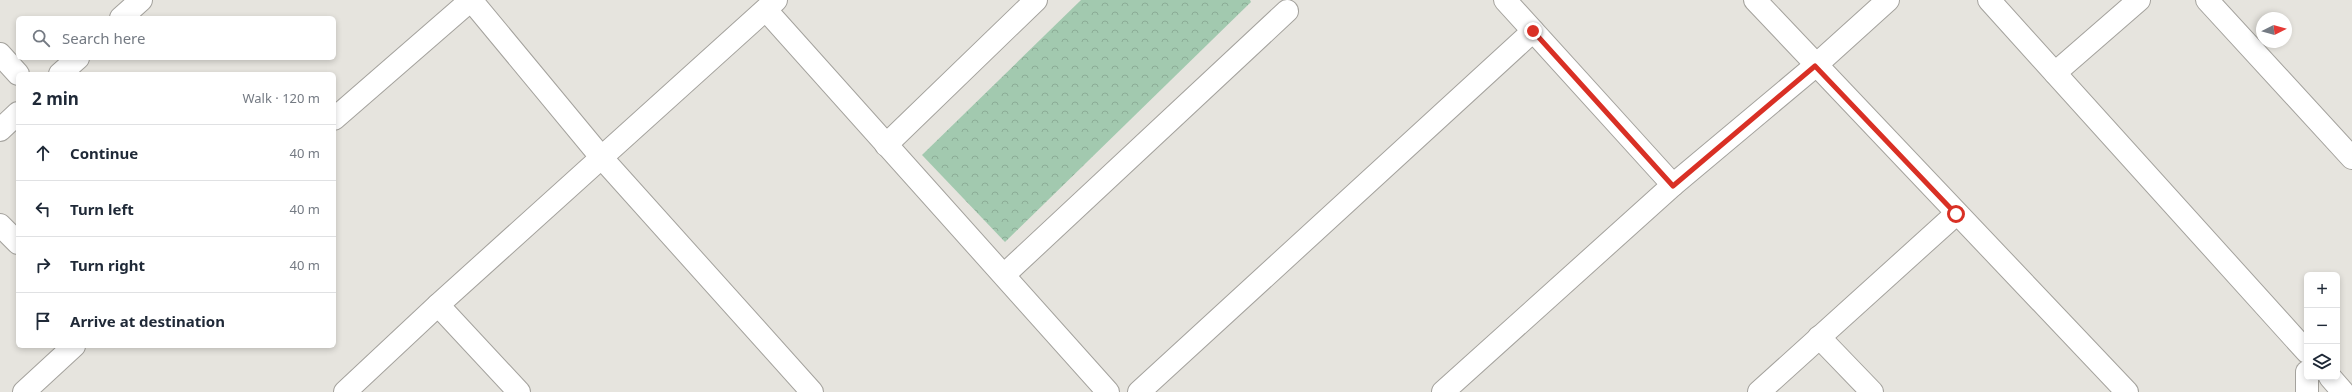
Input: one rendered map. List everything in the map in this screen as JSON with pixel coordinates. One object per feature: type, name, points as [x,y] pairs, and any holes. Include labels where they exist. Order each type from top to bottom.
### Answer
[{"type":"street","points":[[123,16],[141,0]]},
{"type":"street","points":[[336,117],[471,0],[601,157],[812,392]]},
{"type":"street","points":[[886,145],[1036,0]]},
{"type":"street","points":[[1505,0],[1673,186]]},
{"type":"street","points":[[1755,0],[1815,66],[2127,392]]},
{"type":"street","points":[[1443,392],[1673,186],[1815,66],[1888,0]]},
{"type":"street","points":[[1989,0],[2304,349]]},
{"type":"street","points":[[2055,73],[2139,0]]},
{"type":"street","points":[[2207,0],[2352,158]]},
{"type":"street","points":[[1004,275],[1288,4]]},
{"type":"street","points":[[345,392],[438,305],[771,5],[886,145],[1108,392]]},
{"type":"street","points":[[1139,392],[1533,31]]},
{"type":"street","points":[[0,54],[16,72]]},
{"type":"street","points":[[62,72],[76,60]]},
{"type":"street","points":[[0,130],[16,115]]},
{"type":"street","points":[[1759,392],[1956,214]]},
{"type":"street","points":[[0,225],[16,242]]},
{"type":"street","points":[[438,305],[519,392]]},
{"type":"street","points":[[1819,337],[1872,392]]},
{"type":"street","points":[[24,392],[72,348]]},
{"type":"street","points":[[2306,392],[2307,380]]},
{"type":"street","points":[[2333,380],[2343,392]]},
{"type":"green space","points":[[1081,0],[1250,0],[1251,2],[1005,242],[922,155]]},
{"type":"route","points":[[1533,31],[1673,186],[1815,66],[1956,214]]}]
